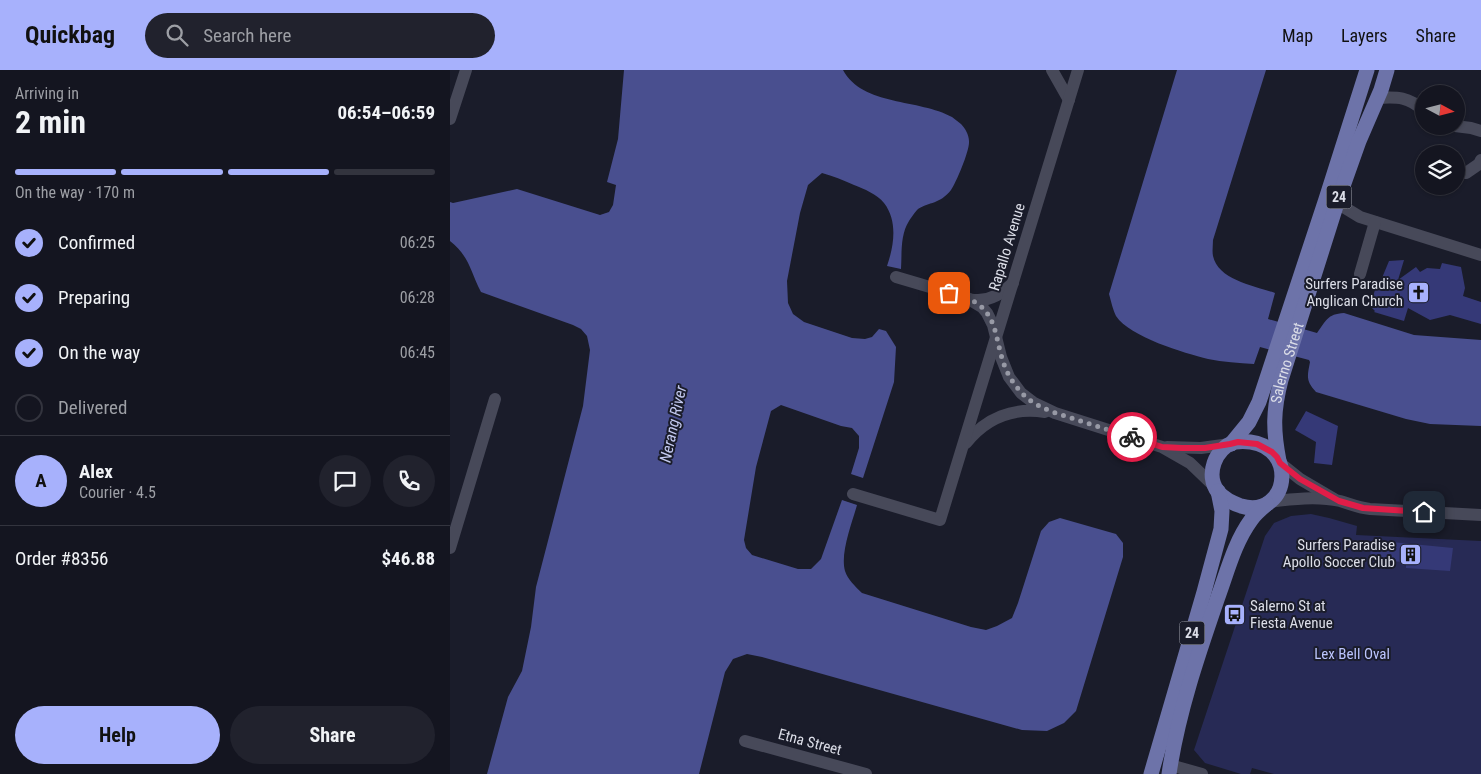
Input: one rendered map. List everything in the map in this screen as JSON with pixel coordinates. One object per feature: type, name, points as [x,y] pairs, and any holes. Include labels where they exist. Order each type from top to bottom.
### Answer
[{"type":"main road","name":"Salerno Street","points":[[1230,444],[1253,416],[1282,354],[1332,201],[1367,70]]},
{"type":"main road","name":"Salerno Street","points":[[1332,201],[1359,141],[1387,70]]},
{"type":"main road","name":"Salerno Street","points":[[1280,462],[1274,434],[1274,411],[1282,354]]},
{"type":"main road","points":[[1230,444],[1244,442],[1261,445],[1272,452],[1280,462]]},
{"type":"main road","name":"24","points":[[1151,774],[1221,529],[1222,511],[1213,478],[1214,463],[1220,452],[1230,444]]},
{"type":"main road","name":"24","points":[[1170,769],[1188,691],[1208,626],[1235,550],[1251,520],[1277,493],[1281,484],[1282,472],[1280,462]]},
{"type":"main road","points":[[1217,490],[1230,502],[1243,506],[1255,507],[1268,503]]},
{"type":"street","points":[[450,119],[466,70]]},
{"type":"street","points":[[1052,70],[1069,100]]},
{"type":"street","name":"Rapallo Avenue","points":[[853,494],[940,520],[1078,70]]},
{"type":"street","points":[[1377,98],[1399,97],[1415,104]]},
{"type":"street","points":[[1465,127],[1481,131]]},
{"type":"street","points":[[1466,173],[1480,164],[1481,160]]},
{"type":"street","points":[[1332,201],[1356,216],[1481,255]]},
{"type":"street","points":[[1360,274],[1375,222]]},
{"type":"street","points":[[896,277],[978,300],[989,299],[1013,284]]},
{"type":"street","points":[[967,298],[978,304],[987,313],[997,336],[1004,366],[1017,387],[1034,403],[1062,415],[1162,447],[1180,456],[1195,467],[1217,490]]},
{"type":"street","points":[[450,548],[495,399]]},
{"type":"street","points":[[964,445],[982,426],[1006,414],[1034,411],[1062,415]]},
{"type":"street","points":[[1162,447],[1201,448],[1230,444]]},
{"type":"street","points":[[1280,462],[1300,479],[1339,501],[1356,507],[1481,514]]},
{"type":"street","points":[[1268,503],[1300,498],[1339,501]]},
{"type":"street","name":"Etna Street","points":[[745,741],[866,774]]},
{"type":"street","points":[[1170,769],[1202,774]]},
{"type":"green space","name":"Lex Bell Oval","points":[[1311,514],[1357,526],[1356,535],[1481,541],[1481,774],[1274,774],[1252,768],[1250,774],[1241,774],[1205,763],[1194,750],[1265,536],[1274,523],[1291,516]]},
{"type":"water","name":"Nerang River","points":[[624,70],[843,70],[852,82],[864,90],[877,96],[939,111],[952,117],[964,128],[968,136],[969,145],[959,174],[947,195],[918,209],[909,221],[903,238],[901,269],[887,266],[893,242],[893,226],[888,210],[881,200],[866,190],[822,173],[808,185],[800,213],[787,281],[788,303],[793,314],[804,322],[852,338],[865,339],[872,337],[879,329],[886,331],[896,347],[894,382],[863,478],[851,474],[859,448],[859,436],[852,428],[781,405],[771,411],[756,467],[744,540],[746,548],[752,555],[798,569],[811,569],[821,559],[842,500],[857,505],[847,538],[844,564],[848,577],[862,593],[986,630],[1012,618],[1041,531],[1049,522],[1060,518],[1116,534],[1123,543],[1123,557],[1076,711],[1064,723],[1047,731],[1022,730],[747,654],[733,659],[725,672],[699,774],[487,774],[508,697],[522,671],[531,627],[536,587],[583,406],[590,350],[587,336],[581,329],[481,292],[466,259],[450,241],[450,202],[453,203],[517,189],[600,215],[609,212],[613,205],[616,185],[607,182],[618,139]]},
{"type":"water","points":[[1177,70],[1266,70],[1213,240],[1213,256],[1216,264],[1222,271],[1238,281],[1275,293],[1268,319],[1317,333],[1330,317],[1344,313],[1414,335],[1481,340],[1481,426],[1430,424],[1406,419],[1316,392],[1310,385],[1308,378],[1309,360],[1260,347],[1254,364],[1214,360],[1185,353],[1133,331],[1116,316],[1109,294]]},
{"type":"building","name":"Surfers Paradise Anglican Church","points":[[1404,260],[1398,280],[1416,267],[1420,272],[1427,268],[1440,269],[1442,263],[1461,267],[1465,288],[1463,296],[1481,302],[1481,324],[1450,315],[1430,320],[1408,308],[1404,321],[1374,312],[1370,306],[1375,290],[1377,290],[1389,261]]},
{"type":"building","points":[[1306,411],[1338,426],[1332,465],[1314,463],[1316,442],[1295,430]]},
{"type":"building","name":"Surfers Paradise Apollo Soccer Club","points":[[1371,540],[1453,548],[1450,571],[1406,568],[1406,562],[1370,560]]},
{"type":"way so far","points":[[949,293],[978,304],[987,313],[995,330],[1001,357],[1009,377],[1030,400],[1050,411],[1132,437]]},
{"type":"place","name":"Surfers Paradise Anglican Church","points":[[1419,293]]},
{"type":"place","name":"Surfers Paradise Apollo Soccer Club","points":[[1411,554]]},
{"type":"place","name":"Salerno St at Fiesta Avenue","points":[[1234,615]]},
{"type":"route","points":[[1132,437],[1162,447],[1205,448],[1238,442],[1257,444],[1272,452],[1280,463],[1300,479],[1339,501],[1356,507],[1370,509],[1424,512]]}]
